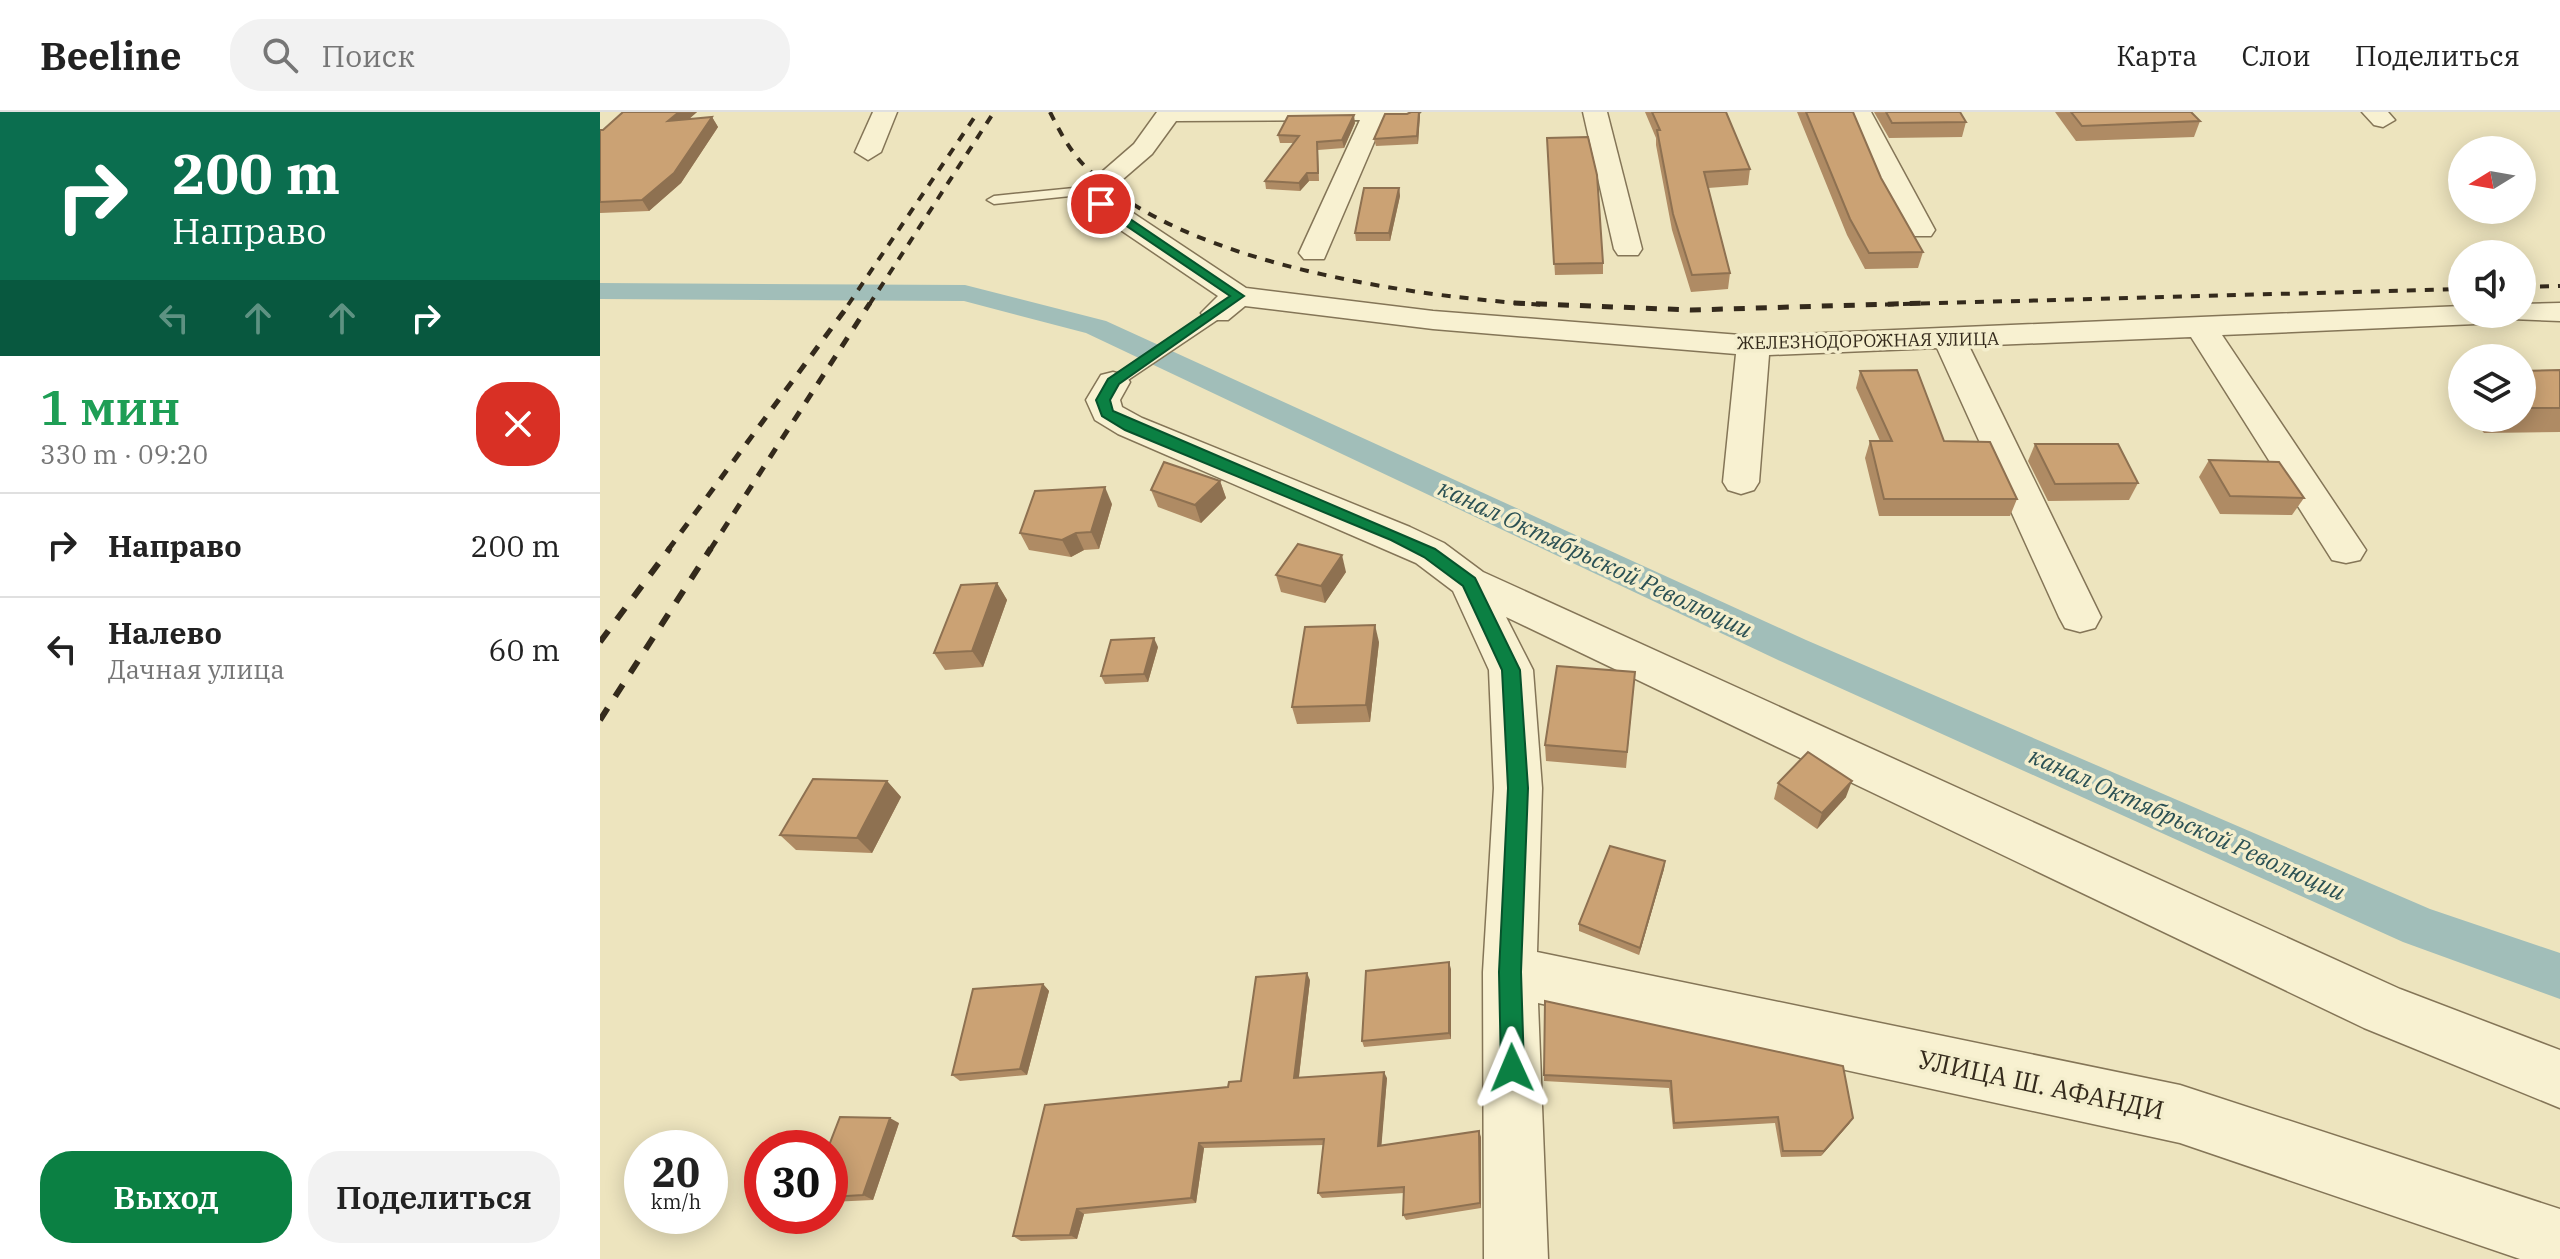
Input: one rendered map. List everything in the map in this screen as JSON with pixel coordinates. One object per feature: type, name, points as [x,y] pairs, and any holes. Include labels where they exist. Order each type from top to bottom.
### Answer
[{"type":"street","points":[[868,152],[885,112]]},
{"type":"street","points":[[1228,304],[1101,204],[1094,190],[1143,149],[1169,113],[1408,112]]},
{"type":"street","points":[[1595,112],[1628,249]]},
{"type":"street","points":[[1859,112],[1921,230]]},
{"type":"street","points":[[1314,253],[1375,113]]},
{"type":"street","name":"ЖЕЛЕЗНОДОРОЖНАЯ УЛИЦА","points":[[1228,304],[1753,346],[1950,341],[2200,326],[2448,316]]},
{"type":"street","points":[[2536,313],[2560,312]]},
{"type":"street","points":[[2200,326],[2346,550]]},
{"type":"street","points":[[1950,341],[2080,617]]},
{"type":"street","points":[[1741,482],[1753,346]]},
{"type":"street","points":[[1113,382],[1103,400],[1107,413],[1118,420],[1396,536],[1430,553],[1469,582],[2384,1009],[2560,1079]]},
{"type":"street","points":[[1469,582],[1511,670],[1518,788],[1510,972],[1516,1259]]},
{"type":"street","name":"УЛИЦА Ш. АФАНДИ","points":[[1510,972],[2180,1114],[2560,1241]]},
{"type":"lane","points":[[994,200],[1094,190]]},
{"type":"lane","points":[[1113,382],[1228,304]]},
{"type":"building","points":[[623,112],[679,112],[668,121],[712,117],[674,173],[642,200],[600,202],[600,130]]},
{"type":"building","points":[[1419,112],[1417,136],[1374,139],[1385,114]]},
{"type":"building","points":[[1652,112],[1726,112],[1750,169],[1704,172],[1730,273],[1692,275],[1673,214],[1657,130],[1660,130]]},
{"type":"building","points":[[1806,112],[1853,112],[1881,178],[1923,252],[1869,253],[1850,219]]},
{"type":"building","points":[[1886,112],[1960,112],[1966,122],[1892,123]]},
{"type":"building","points":[[2071,112],[2191,112],[2200,121],[2082,126]]},
{"type":"building","points":[[1354,115],[1342,140],[1317,142],[1318,173],[1307,173],[1299,183],[1265,181],[1299,136],[1278,135],[1288,116]]},
{"type":"building","points":[[1588,137],[1597,175],[1603,263],[1554,264],[1547,138]]},
{"type":"building","points":[[1364,188],[1399,188],[1389,233],[1355,233]]},
{"type":"building","points":[[1917,370],[1944,441],[1990,442],[2017,499],[1884,499],[1870,441],[1892,441],[1860,371]]},
{"type":"building","points":[[2560,370],[2560,408],[2536,408],[2536,371]]},
{"type":"building","points":[[2035,444],[2118,444],[2138,483],[2055,484]]},
{"type":"building","points":[[2209,460],[2279,462],[2304,498],[2230,496]]},
{"type":"building","points":[[1164,462],[1220,481],[1195,505],[1151,490]]},
{"type":"building","points":[[1105,487],[1091,532],[1076,533],[1062,540],[1020,533],[1035,491]]},
{"type":"building","points":[[1298,544],[1342,555],[1321,586],[1276,575]]},
{"type":"building","points":[[997,583],[972,651],[934,653],[961,585]]},
{"type":"building","points":[[1375,625],[1366,705],[1292,707],[1305,627]]},
{"type":"building","points":[[1154,638],[1144,674],[1101,676],[1111,640]]},
{"type":"building","points":[[1557,666],[1635,672],[1627,752],[1545,745]]},
{"type":"building","points":[[1808,752],[1852,781],[1822,813],[1778,783]]},
{"type":"building","points":[[813,779],[887,781],[857,838],[780,835]]},
{"type":"building","points":[[1610,846],[1665,861],[1640,948],[1579,924]]},
{"type":"building","points":[[1449,962],[1449,1033],[1362,1041],[1366,971]]},
{"type":"building","points":[[1307,973],[1294,1078],[1384,1072],[1378,1146],[1479,1131],[1480,1203],[1403,1215],[1404,1187],[1318,1193],[1324,1139],[1199,1143],[1191,1198],[1077,1209],[1070,1235],[1013,1236],[1045,1105],[1228,1087],[1229,1082],[1241,1081],[1256,977]]},
{"type":"building","points":[[1043,984],[1020,1069],[952,1075],[973,989]]},
{"type":"building","points":[[1545,1001],[1843,1066],[1853,1118],[1824,1151],[1783,1151],[1778,1117],[1674,1123],[1671,1081],[1544,1075]]},
{"type":"building","points":[[840,1117],[890,1118],[863,1195],[848,1196],[848,1130],[835,1130]]},
{"type":"waterway","name":"канал Октябрьской Революции","points":[[600,291],[965,293],[1096,327],[1792,650],[2420,927],[2560,976]]},
{"type":"railway","points":[[848,305],[978,112]]},
{"type":"railway","points":[[869,305],[994,112]]},
{"type":"railway","points":[[1050,112],[1073,151],[1091,172],[1133,204],[1184,231],[1243,253],[1370,284],[1523,303]]},
{"type":"railway","points":[[2536,287],[2560,286]]},
{"type":"railway","points":[[1867,305],[2448,289]]},
{"type":"railway","points":[[668,550],[850,303]]},
{"type":"railway","points":[[710,550],[870,303]]},
{"type":"railway","points":[[1514,303],[1523,303]]},
{"type":"railway","points":[[1523,303],[1691,310],[1927,303]]},
{"type":"railway","points":[[1523,303],[1545,305]]},
{"type":"railway","points":[[600,642],[670,548]]},
{"type":"railway","points":[[600,720],[711,548]]},
{"type":"route","points":[[1101,204],[1238,296],[1113,382],[1103,400],[1107,413],[1130,426],[1396,536],[1430,553],[1469,582],[1496,635],[1511,670],[1518,788],[1510,972],[1512,1068]]}]
